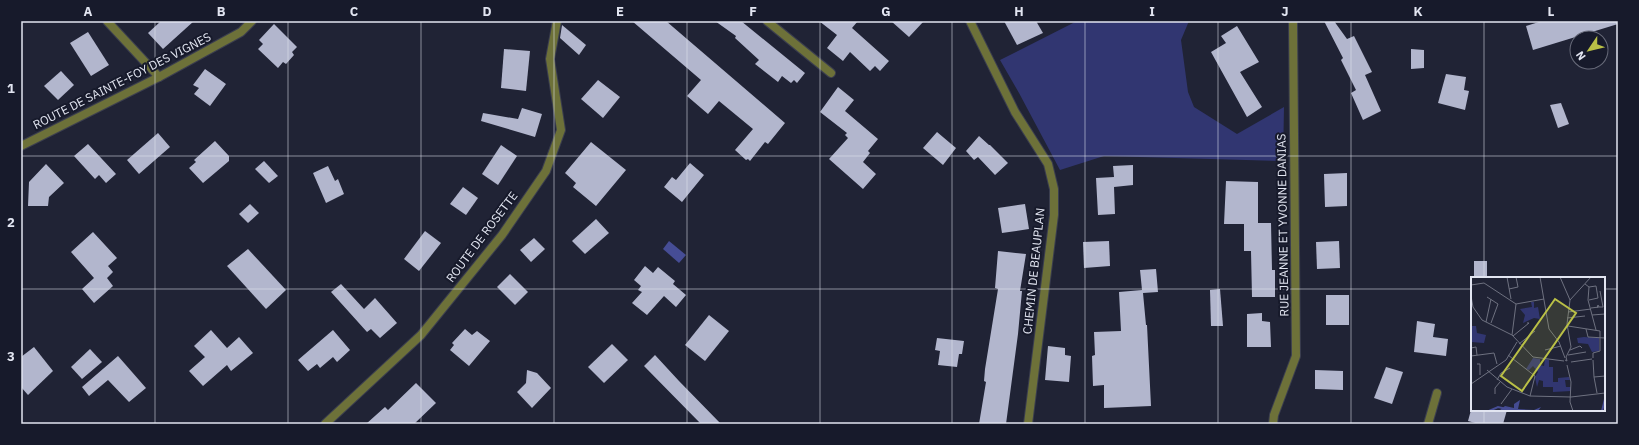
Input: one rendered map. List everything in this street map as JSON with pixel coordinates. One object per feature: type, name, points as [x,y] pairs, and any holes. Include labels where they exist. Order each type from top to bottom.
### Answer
[{"type":"street","points":[[107,21],[159,77]]},
{"type":"street","name":"ROUTE DE SAINTE-FOY DES VIGNES","points":[[21,146],[159,77],[241,32],[252,21]]},
{"type":"street","name":"ROUTE DE ROSETTE","points":[[326,424],[421,335],[502,235],[546,171],[561,130],[550,59],[557,21]]},
{"type":"street","points":[[767,21],[831,73]]},
{"type":"street","name":"CHEMIN DE BEAUPLAN","points":[[970,21],[1015,112],[1048,164],[1054,189],[1054,215],[1028,424]]},
{"type":"street","name":"RUE JEANNE ET YVONNE DANIAS","points":[[1274,424],[1274,414],[1296,356],[1293,21]]},
{"type":"street","points":[[1428,424],[1437,393]]},
{"type":"shaded area","points":[[1077,21],[1189,21],[1181,40],[1188,92],[1194,107],[1237,134],[1284,107],[1283,161],[1104,156],[1060,170],[1000,60]]},
{"type":"water","points":[[669,241],[686,255],[679,263],[663,249]]},
{"type":"building","points":[[161,21],[194,21],[163,49],[148,33]]},
{"type":"building","points":[[632,21],[666,21],[785,123],[768,144],[765,142],[750,161],[748,159],[746,160],[735,150],[753,129],[719,101],[708,114],[687,96],[701,80]]},
{"type":"building","points":[[715,21],[741,21],[805,73],[797,83],[794,80],[791,83],[782,76],[778,82],[755,64],[759,60],[735,38],[736,36]]},
{"type":"building","points":[[819,21],[858,21],[852,28],[889,61],[880,71],[875,66],[870,71],[850,52],[843,61],[827,48],[837,35]]},
{"type":"building","points":[[891,21],[924,21],[909,37]]},
{"type":"building","points":[[1004,21],[1036,21],[1043,33],[1017,45]]},
{"type":"building","points":[[1324,21],[1334,21],[1347,39],[1354,36],[1372,72],[1365,75],[1381,111],[1363,120],[1351,93],[1356,90],[1341,60],[1343,58]]},
{"type":"building","points":[[1542,21],[1617,21],[1618,24],[1598,30],[1569,30],[1569,39],[1533,50],[1526,26]]},
{"type":"building","points":[[274,24],[297,47],[292,52],[294,55],[286,64],[283,62],[278,68],[258,49],[263,44],[259,40]]},
{"type":"building","points":[[562,25],[586,45],[579,55],[560,38]]},
{"type":"building","points":[[1237,26],[1259,62],[1240,72],[1262,107],[1247,117],[1211,52],[1226,43],[1221,36]]},
{"type":"building","points":[[88,32],[109,65],[91,76],[70,43]]},
{"type":"building","points":[[504,49],[530,51],[526,91],[501,88]]},
{"type":"building","points":[[1411,49],[1424,50],[1424,68],[1411,69]]},
{"type":"building","points":[[205,69],[226,84],[210,106],[194,94],[199,88],[193,85]]},
{"type":"building","points":[[61,71],[74,85],[58,100],[44,86]]},
{"type":"building","points":[[1446,74],[1466,77],[1464,90],[1469,91],[1465,110],[1438,103]]},
{"type":"building","points":[[598,80],[620,97],[603,118],[581,99]]},
{"type":"building","points":[[838,87],[854,100],[845,111],[878,139],[868,151],[870,153],[863,162],[876,174],[863,189],[829,159],[848,138],[845,135],[847,133],[820,112]]},
{"type":"building","points":[[1561,103],[1569,124],[1558,128],[1550,105]]},
{"type":"building","points":[[522,108],[542,114],[535,137],[481,121],[483,113],[518,119]]},
{"type":"building","points":[[937,132],[956,148],[943,165],[923,148]]},
{"type":"building","points":[[158,133],[170,147],[139,174],[127,160]]},
{"type":"building","points":[[979,136],[1008,163],[995,175],[978,157],[974,160],[966,151]]},
{"type":"building","points":[[215,141],[229,156],[229,161],[203,183],[189,168],[196,162],[194,160]]},
{"type":"building","points":[[591,142],[626,170],[596,206],[573,187],[576,183],[565,173]]},
{"type":"building","points":[[88,144],[116,174],[106,183],[99,175],[95,179],[74,156]]},
{"type":"building","points":[[501,145],[517,156],[498,185],[482,174]]},
{"type":"building","points":[[264,161],[278,176],[269,183],[255,169]]},
{"type":"building","points":[[690,163],[704,175],[682,202],[664,187],[672,177],[676,180]]},
{"type":"building","points":[[46,164],[64,183],[49,197],[48,206],[28,206],[29,182]]},
{"type":"building","points":[[1133,165],[1133,185],[1114,187],[1115,214],[1098,215],[1096,178],[1114,177],[1113,166]]},
{"type":"building","points":[[328,166],[335,181],[338,179],[344,194],[326,203],[313,173]]},
{"type":"building","points":[[1347,173],[1347,206],[1325,207],[1324,174]]},
{"type":"building","points":[[1226,181],[1258,182],[1258,223],[1271,223],[1272,270],[1275,270],[1275,297],[1252,297],[1251,251],[1244,251],[1244,224],[1224,224]]},
{"type":"building","points":[[463,187],[478,198],[466,215],[450,204]]},
{"type":"building","points":[[250,204],[259,213],[248,223],[239,214]]},
{"type":"building","points":[[1025,204],[1029,229],[1002,233],[998,208]]},
{"type":"building","points":[[596,219],[609,233],[585,254],[572,241]]},
{"type":"building","points":[[425,231],[441,243],[419,271],[404,259]]},
{"type":"building","points":[[93,232],[117,258],[108,266],[113,272],[107,278],[113,286],[94,303],[82,289],[94,278],[71,252]]},
{"type":"building","points":[[534,238],[545,249],[531,262],[520,250]]},
{"type":"building","points":[[1109,241],[1110,266],[1084,268],[1083,242]]},
{"type":"building","points":[[1339,241],[1340,268],[1317,269],[1316,242]]},
{"type":"building","points":[[248,249],[286,290],[266,309],[227,266]]},
{"type":"building","points":[[998,251],[1026,254],[1020,291],[1022,291],[1018,334],[1006,424],[979,424],[986,382],[984,381],[985,369],[998,289],[995,288]]},
{"type":"building","points":[[1474,261],[1487,261],[1487,277],[1474,277]]},
{"type":"building","points":[[645,266],[653,273],[658,267],[675,281],[673,284],[686,295],[676,307],[664,296],[647,315],[632,303],[642,292],[638,290],[641,286],[634,280]]},
{"type":"building","points":[[1156,269],[1158,292],[1143,293],[1147,325],[1151,406],[1104,408],[1104,385],[1093,386],[1092,356],[1095,355],[1094,332],[1121,331],[1119,292],[1142,290],[1140,270]]},
{"type":"building","points":[[510,274],[528,292],[515,305],[497,287]]},
{"type":"building","points":[[341,284],[364,309],[375,298],[397,323],[380,338],[371,329],[367,332],[331,292]]},
{"type":"building","points":[[1220,289],[1223,326],[1211,326],[1210,290]]},
{"type":"building","points":[[1326,295],[1349,295],[1349,325],[1326,325]]},
{"type":"building","points":[[1262,313],[1262,321],[1270,322],[1271,347],[1247,347],[1247,314]]},
{"type":"building","points":[[709,315],[729,331],[705,361],[685,345]]},
{"type":"building","points":[[1417,321],[1435,324],[1433,337],[1448,339],[1446,356],[1414,352]]},
{"type":"building","points":[[465,329],[472,335],[477,331],[490,341],[469,366],[450,350],[454,345],[452,343]]},
{"type":"building","points":[[211,330],[227,348],[239,337],[253,353],[231,371],[227,365],[203,386],[189,371],[205,357],[194,346]]},
{"type":"building","points":[[333,330],[350,350],[337,362],[333,357],[320,368],[317,364],[308,371],[298,360]]},
{"type":"building","points":[[937,338],[964,341],[962,354],[959,354],[957,367],[938,365],[940,351],[935,350]]},
{"type":"building","points":[[612,344],[628,360],[604,383],[588,367]]},
{"type":"building","points":[[1048,346],[1065,348],[1065,355],[1071,356],[1069,382],[1045,380]]},
{"type":"building","points":[[34,347],[53,371],[28,395],[21,387],[21,357]]},
{"type":"building","points":[[90,349],[102,362],[82,379],[71,367]]},
{"type":"building","points":[[655,355],[721,424],[701,424],[644,366]]},
{"type":"building","points":[[118,356],[146,388],[129,402],[108,380],[89,396],[82,387]]},
{"type":"building","points":[[1386,367],[1403,372],[1392,404],[1374,398]]},
{"type":"building","points":[[527,370],[537,373],[551,388],[532,408],[517,392],[526,383]]},
{"type":"building","points":[[1315,370],[1343,371],[1343,390],[1315,389]]},
{"type":"building","points":[[416,383],[436,403],[414,424],[366,424],[385,407],[388,410]]},
{"type":"building","points":[[1471,410],[1507,411],[1503,424],[1479,424],[1468,421]]}]
